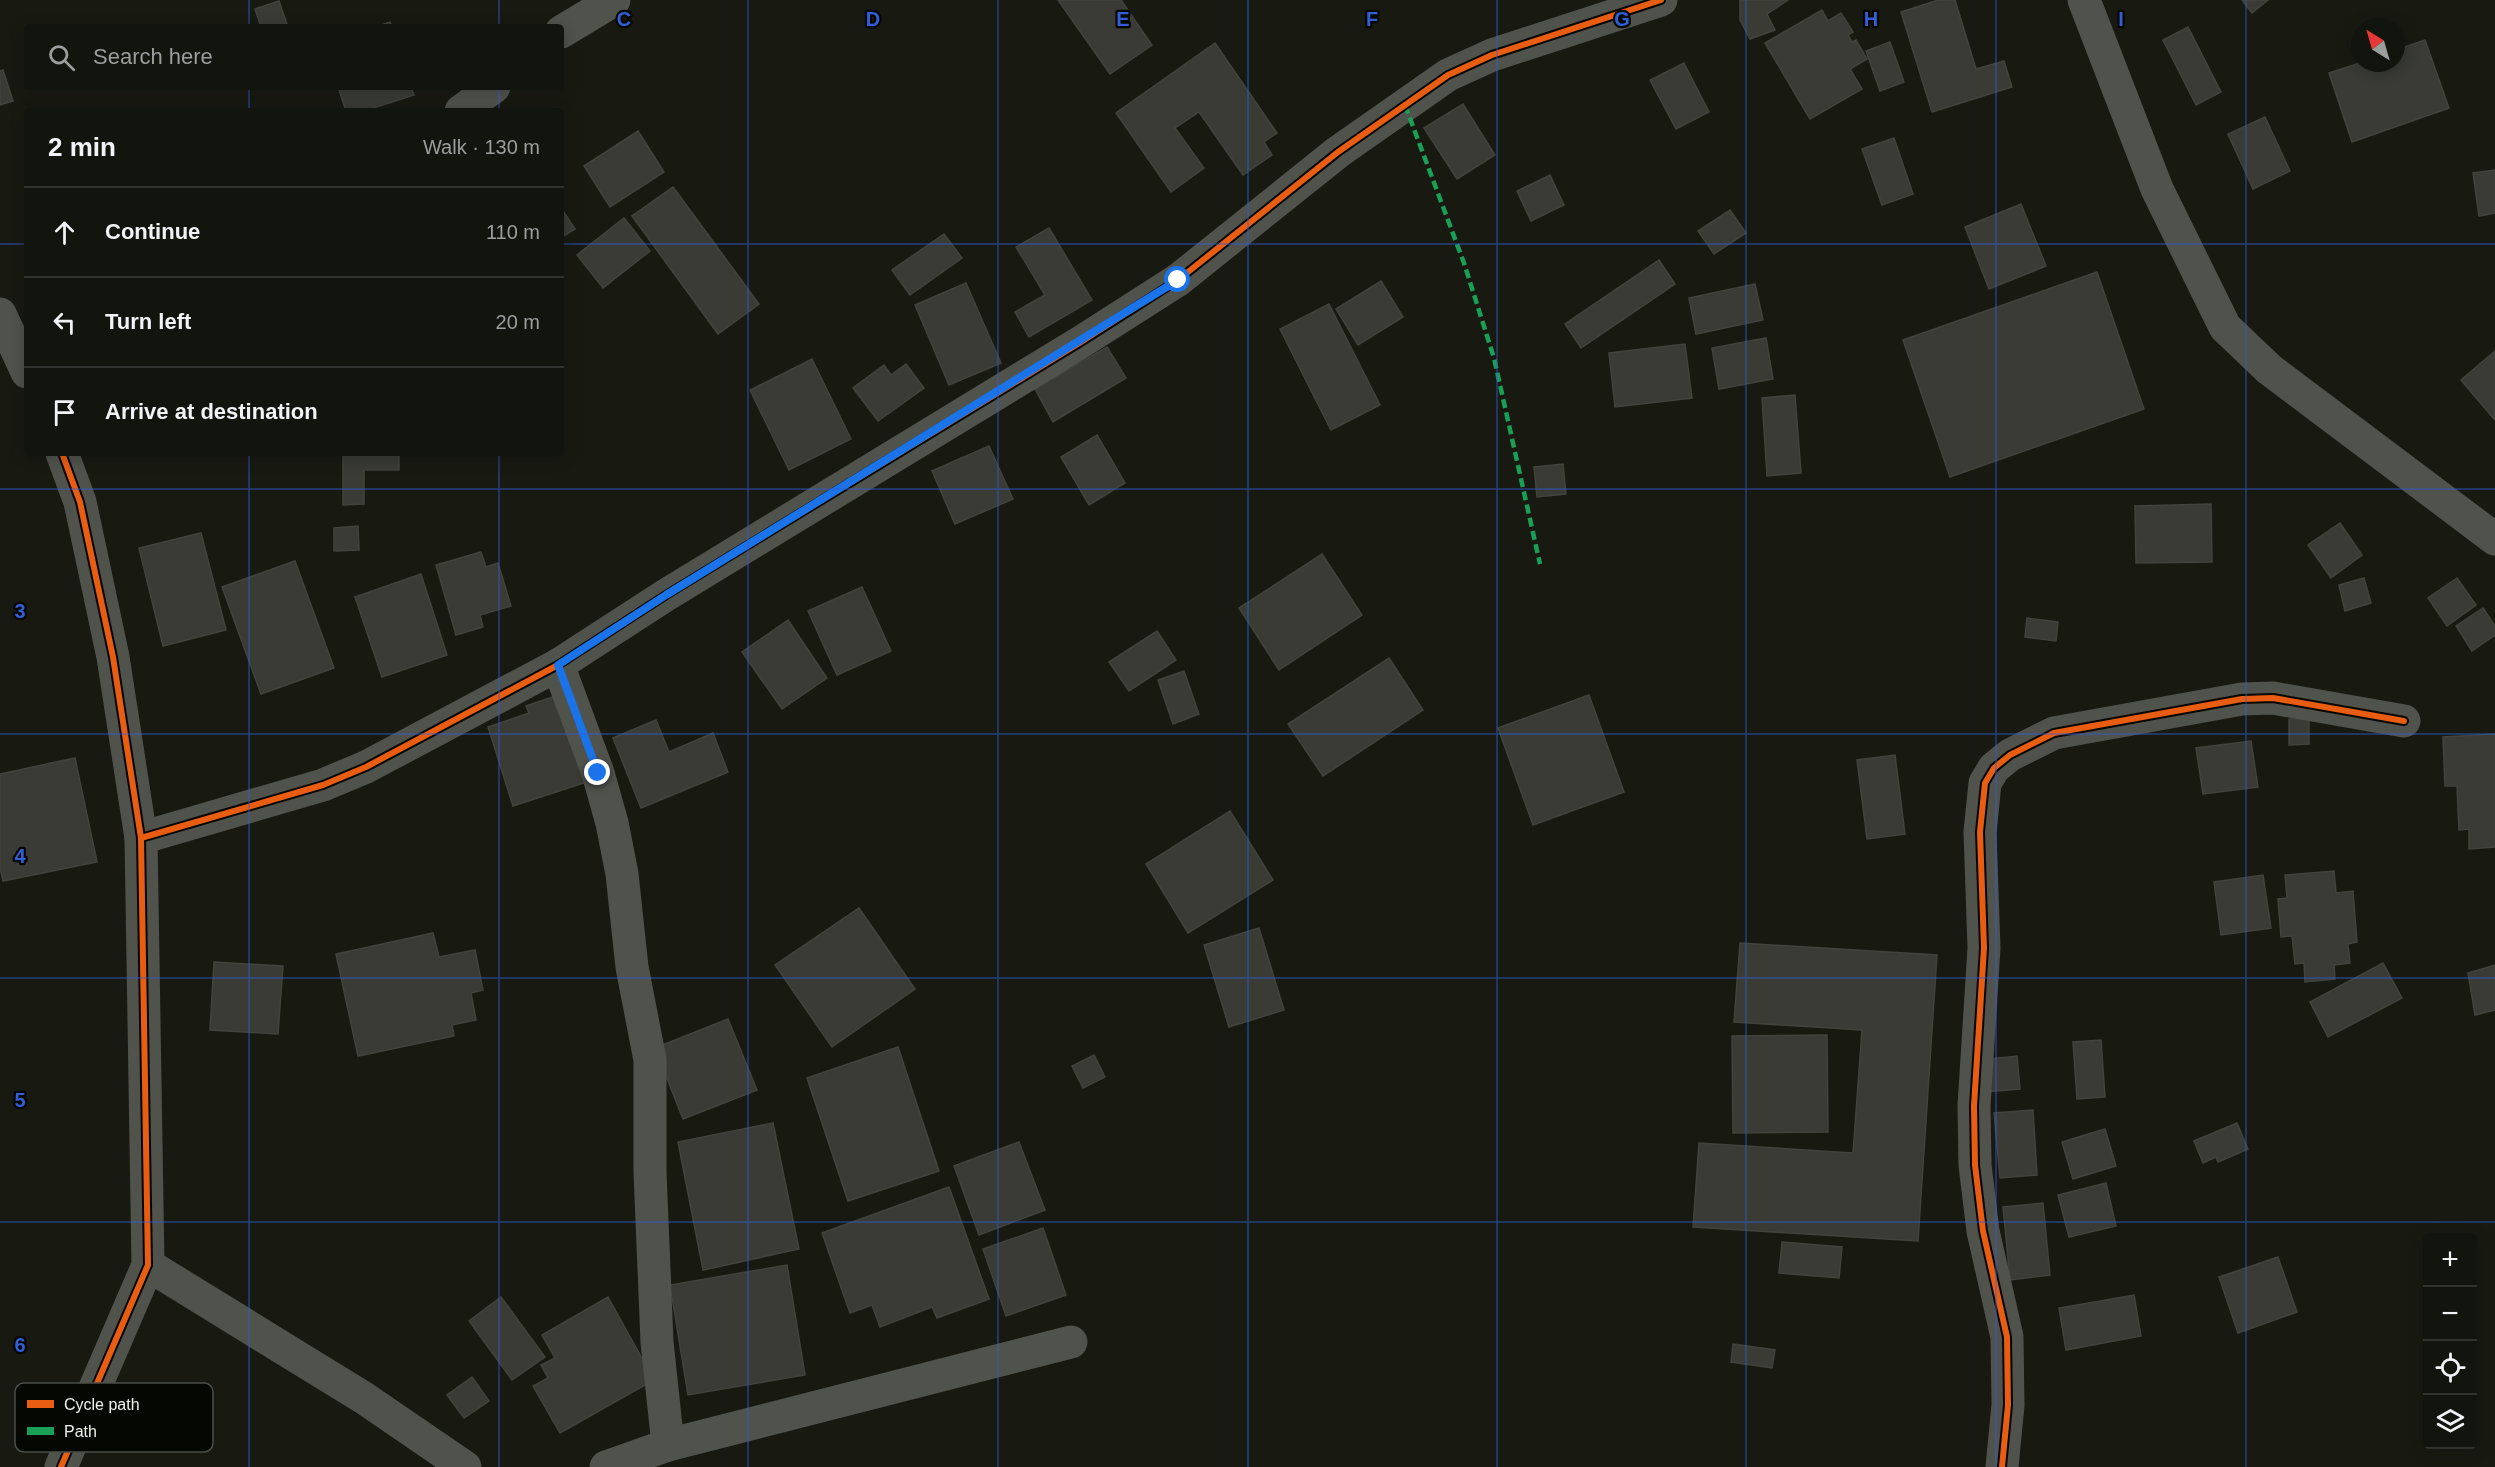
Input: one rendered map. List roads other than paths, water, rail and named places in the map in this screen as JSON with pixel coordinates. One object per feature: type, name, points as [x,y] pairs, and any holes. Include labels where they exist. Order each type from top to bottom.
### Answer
[{"type":"street","points":[[565,19],[614,0]]},
{"type":"street","points":[[141,838],[323,785],[366,767],[558,665],[666,595],[1178,280],[1338,152],[1448,75],[1492,55],[1661,0]]},
{"type":"street","points":[[2084,0],[2157,189],[2225,327],[2269,369],[2495,539]]},
{"type":"street","points":[[465,108],[490,90]]},
{"type":"street","points":[[0,314],[24,366]]},
{"type":"street","points":[[63,456],[80,502],[113,657],[141,838],[148,1265],[97,1383]]},
{"type":"street","points":[[558,665],[598,773],[612,823],[622,874],[632,967],[650,1060],[650,1173],[657,1342],[668,1445]]},
{"type":"street","points":[[2002,1467],[2008,1405],[2007,1337],[1983,1231],[1975,1165],[1974,1106],[1984,948],[1980,832],[1985,783],[1994,768],[2010,755],[2054,733],[2242,699],[2273,698],[2404,720]]},
{"type":"street","points":[[148,1265],[364,1398],[465,1467]]},
{"type":"street","points":[[606,1467],[668,1445],[1071,1342]]},
{"type":"street","points":[[61,1467],[67,1452]]}]
